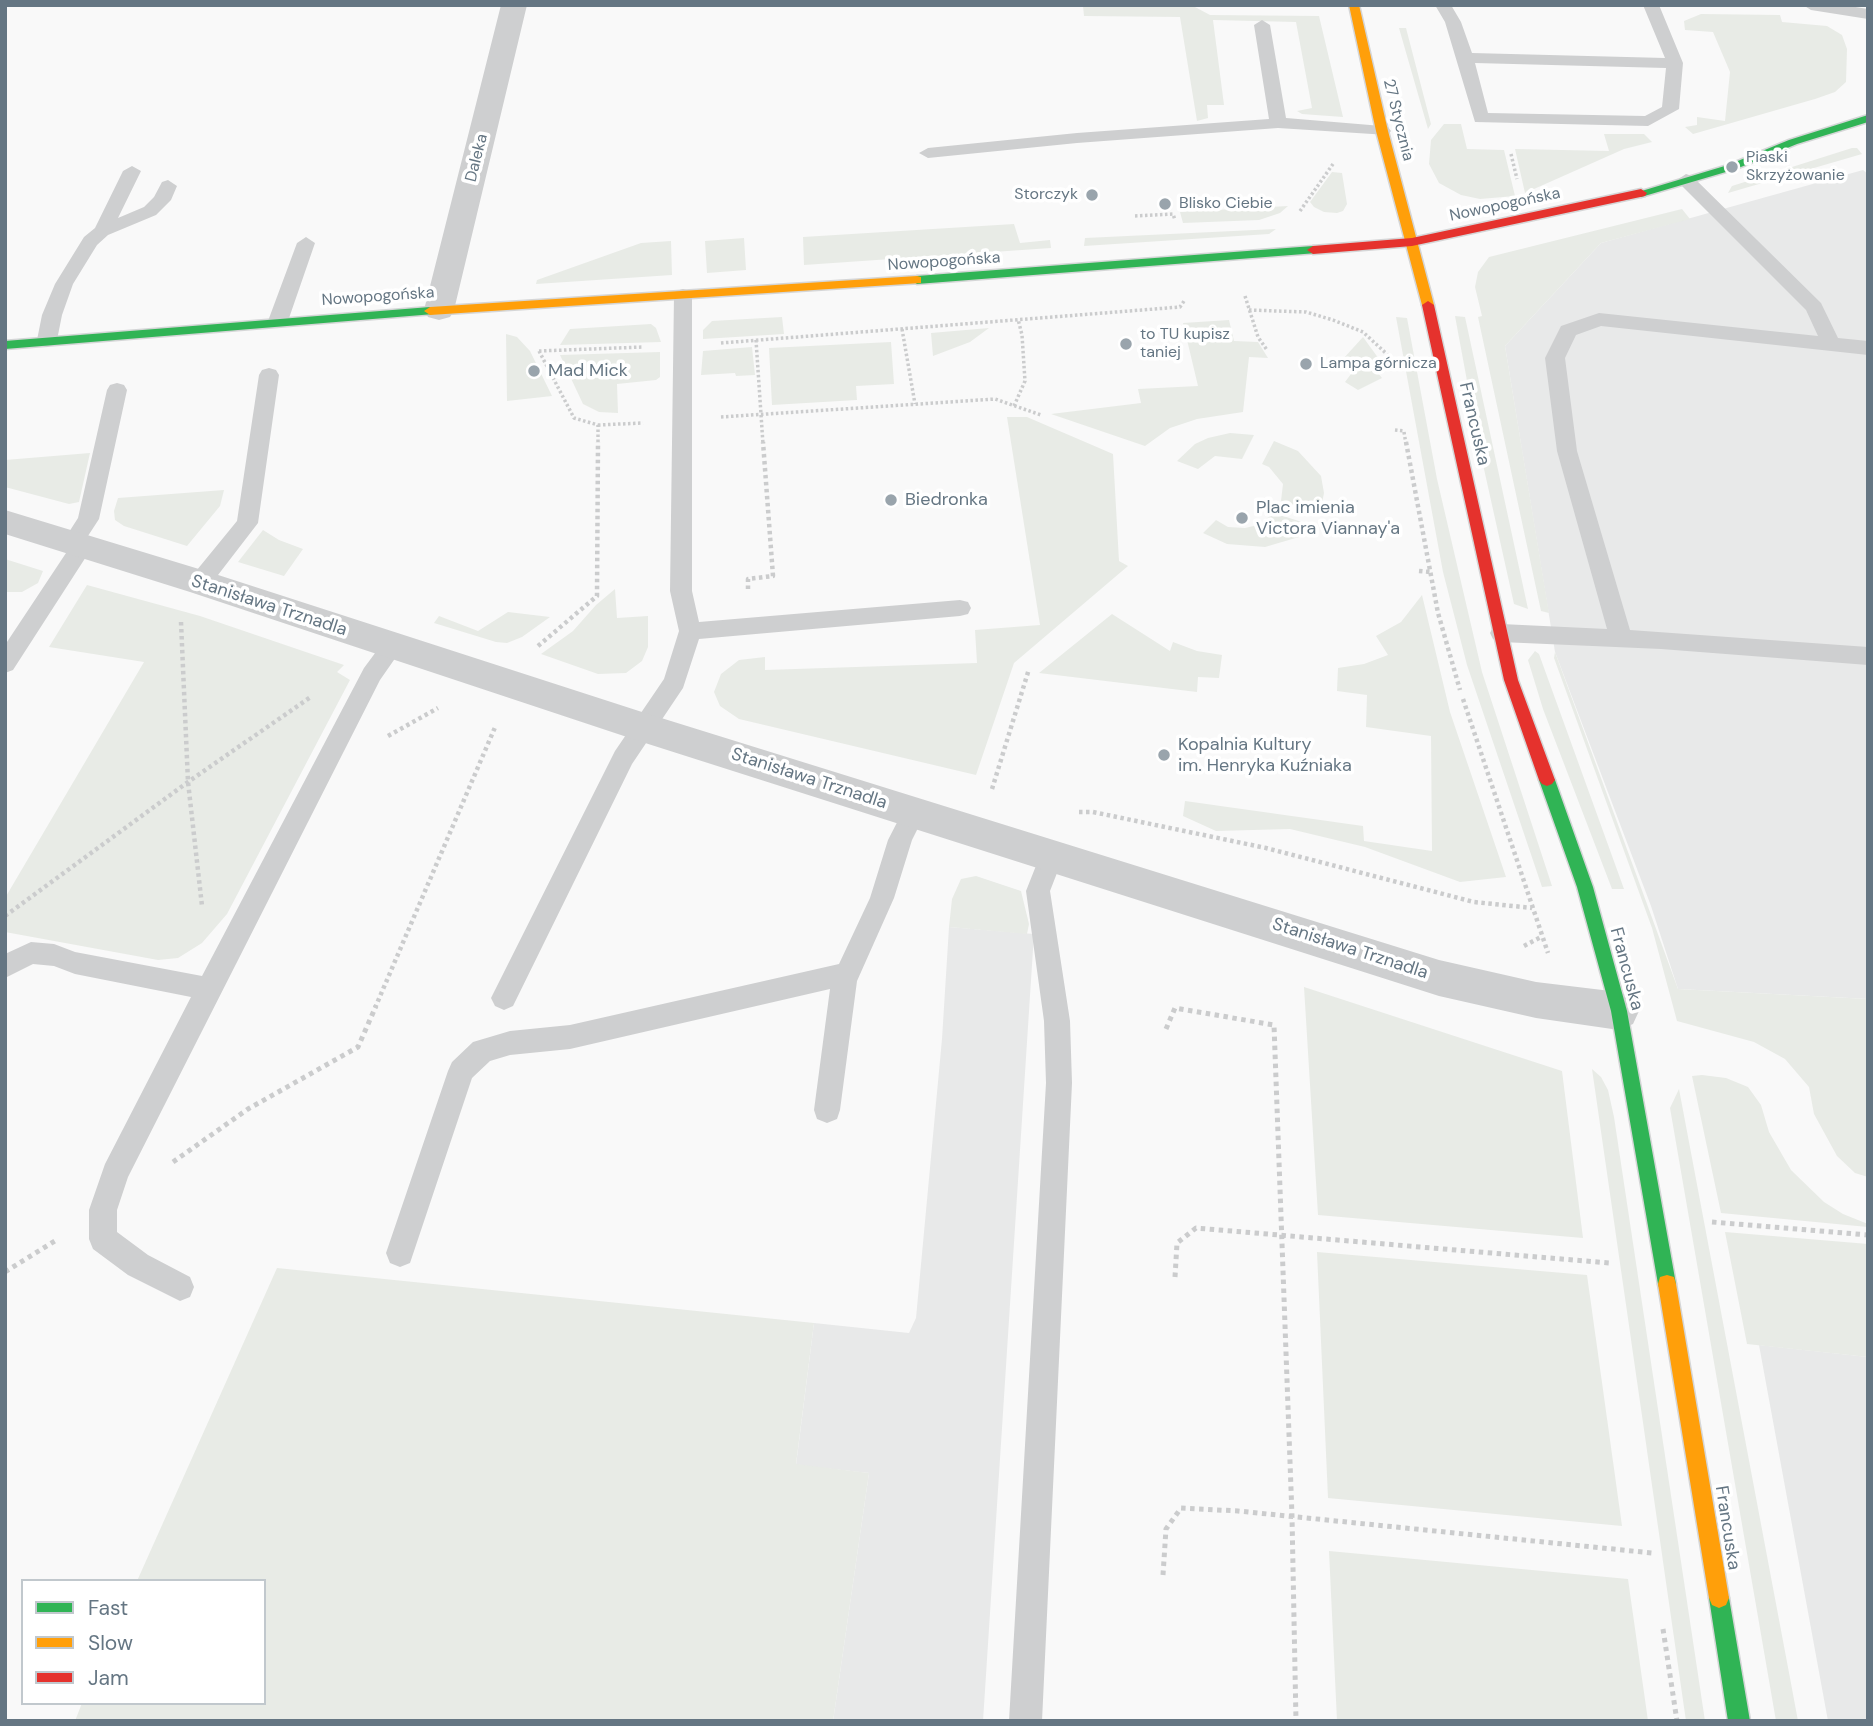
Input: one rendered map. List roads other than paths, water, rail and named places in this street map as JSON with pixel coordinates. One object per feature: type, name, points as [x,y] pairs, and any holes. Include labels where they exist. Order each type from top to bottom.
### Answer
[{"type":"street","name":"Daleka","points":[[439,310],[514,5]]},
{"type":"street","name":"27 Stycznia","points":[[1354,5],[1381,131],[1412,242]]},
{"type":"street","name":"Nowopogońska","points":[[5,345],[278,321],[1248,258],[1412,242],[1532,218],[1686,180],[1732,167],[1793,142],[1864,123]]},
{"type":"street","name":"Francuska","points":[[1412,242],[1511,680],[1585,887],[1619,1011],[1739,1721]]},
{"type":"street","name":"Stanisława Trznadla","points":[[5,522],[201,582],[391,647],[642,727],[1439,978],[1536,1000],[1619,1011]]},
{"type":"lane","points":[[1443,5],[1465,58],[1481,118],[1648,121],[1670,109],[1675,63],[1651,5]]},
{"type":"lane","points":[[1811,5],[1868,14]]},
{"type":"lane","points":[[1262,25],[1278,123]]},
{"type":"lane","points":[[1465,58],[1675,63]]},
{"type":"lane","points":[[928,153],[1077,138],[1278,123],[1381,131]]},
{"type":"lane","points":[[102,231],[132,171]]},
{"type":"lane","points":[[1686,180],[1814,307],[1831,344]]},
{"type":"lane","points":[[47,340],[52,315],[64,284],[90,241],[102,231],[150,212],[162,200],[168,186]]},
{"type":"lane","points":[[278,321],[306,243]]},
{"type":"lane","points":[[504,998],[624,758],[642,727],[676,682],[690,631],[681,591],[683,295]]},
{"type":"lane","points":[[1621,638],[1567,451],[1555,358],[1568,331],[1599,319],[1868,348]]},
{"type":"lane","points":[[201,582],[247,523],[269,375]]},
{"type":"lane","points":[[5,664],[77,544],[88,519],[117,390]]},
{"type":"lane","points":[[690,631],[960,608]]},
{"type":"lane","points":[[5,626],[28,628]]},
{"type":"lane","points":[[1501,633],[1621,638],[1868,656]]},
{"type":"lane","points":[[180,1287],[138,1265],[103,1239],[103,1210],[115,1173],[372,674],[391,647]]},
{"type":"lane","points":[[827,1110],[838,1019],[848,973],[882,898],[900,840],[914,811]]},
{"type":"lane","points":[[1025,1721],[1059,1083],[1057,1021],[1038,891],[1052,855]]},
{"type":"lane","points":[[5,967],[31,953],[54,955],[75,963],[209,989]]},
{"type":"lane","points":[[400,1253],[461,1071],[482,1051],[510,1043],[570,1037],[848,973]]},
{"type":"place","name":"Piaski Skrzyżowanie","points":[[1732,167]]},
{"type":"place","name":"Storczyk","points":[[1092,195]]},
{"type":"place","name":"Blisko Ciebie","points":[[1165,204]]},
{"type":"place","name":"to TU kupisz taniej","points":[[1126,344]]},
{"type":"place","name":"Lampa górnicza","points":[[1306,364]]},
{"type":"place","name":"Mad Mick","points":[[534,371]]},
{"type":"place","name":"Biedronka","points":[[891,500]]},
{"type":"place","name":"Plac imienia Victora Viannay'a","points":[[1242,518]]},
{"type":"place","name":"Kopalnia Kultury im. Henryka Kuźniaka","points":[[1164,755]]}]
